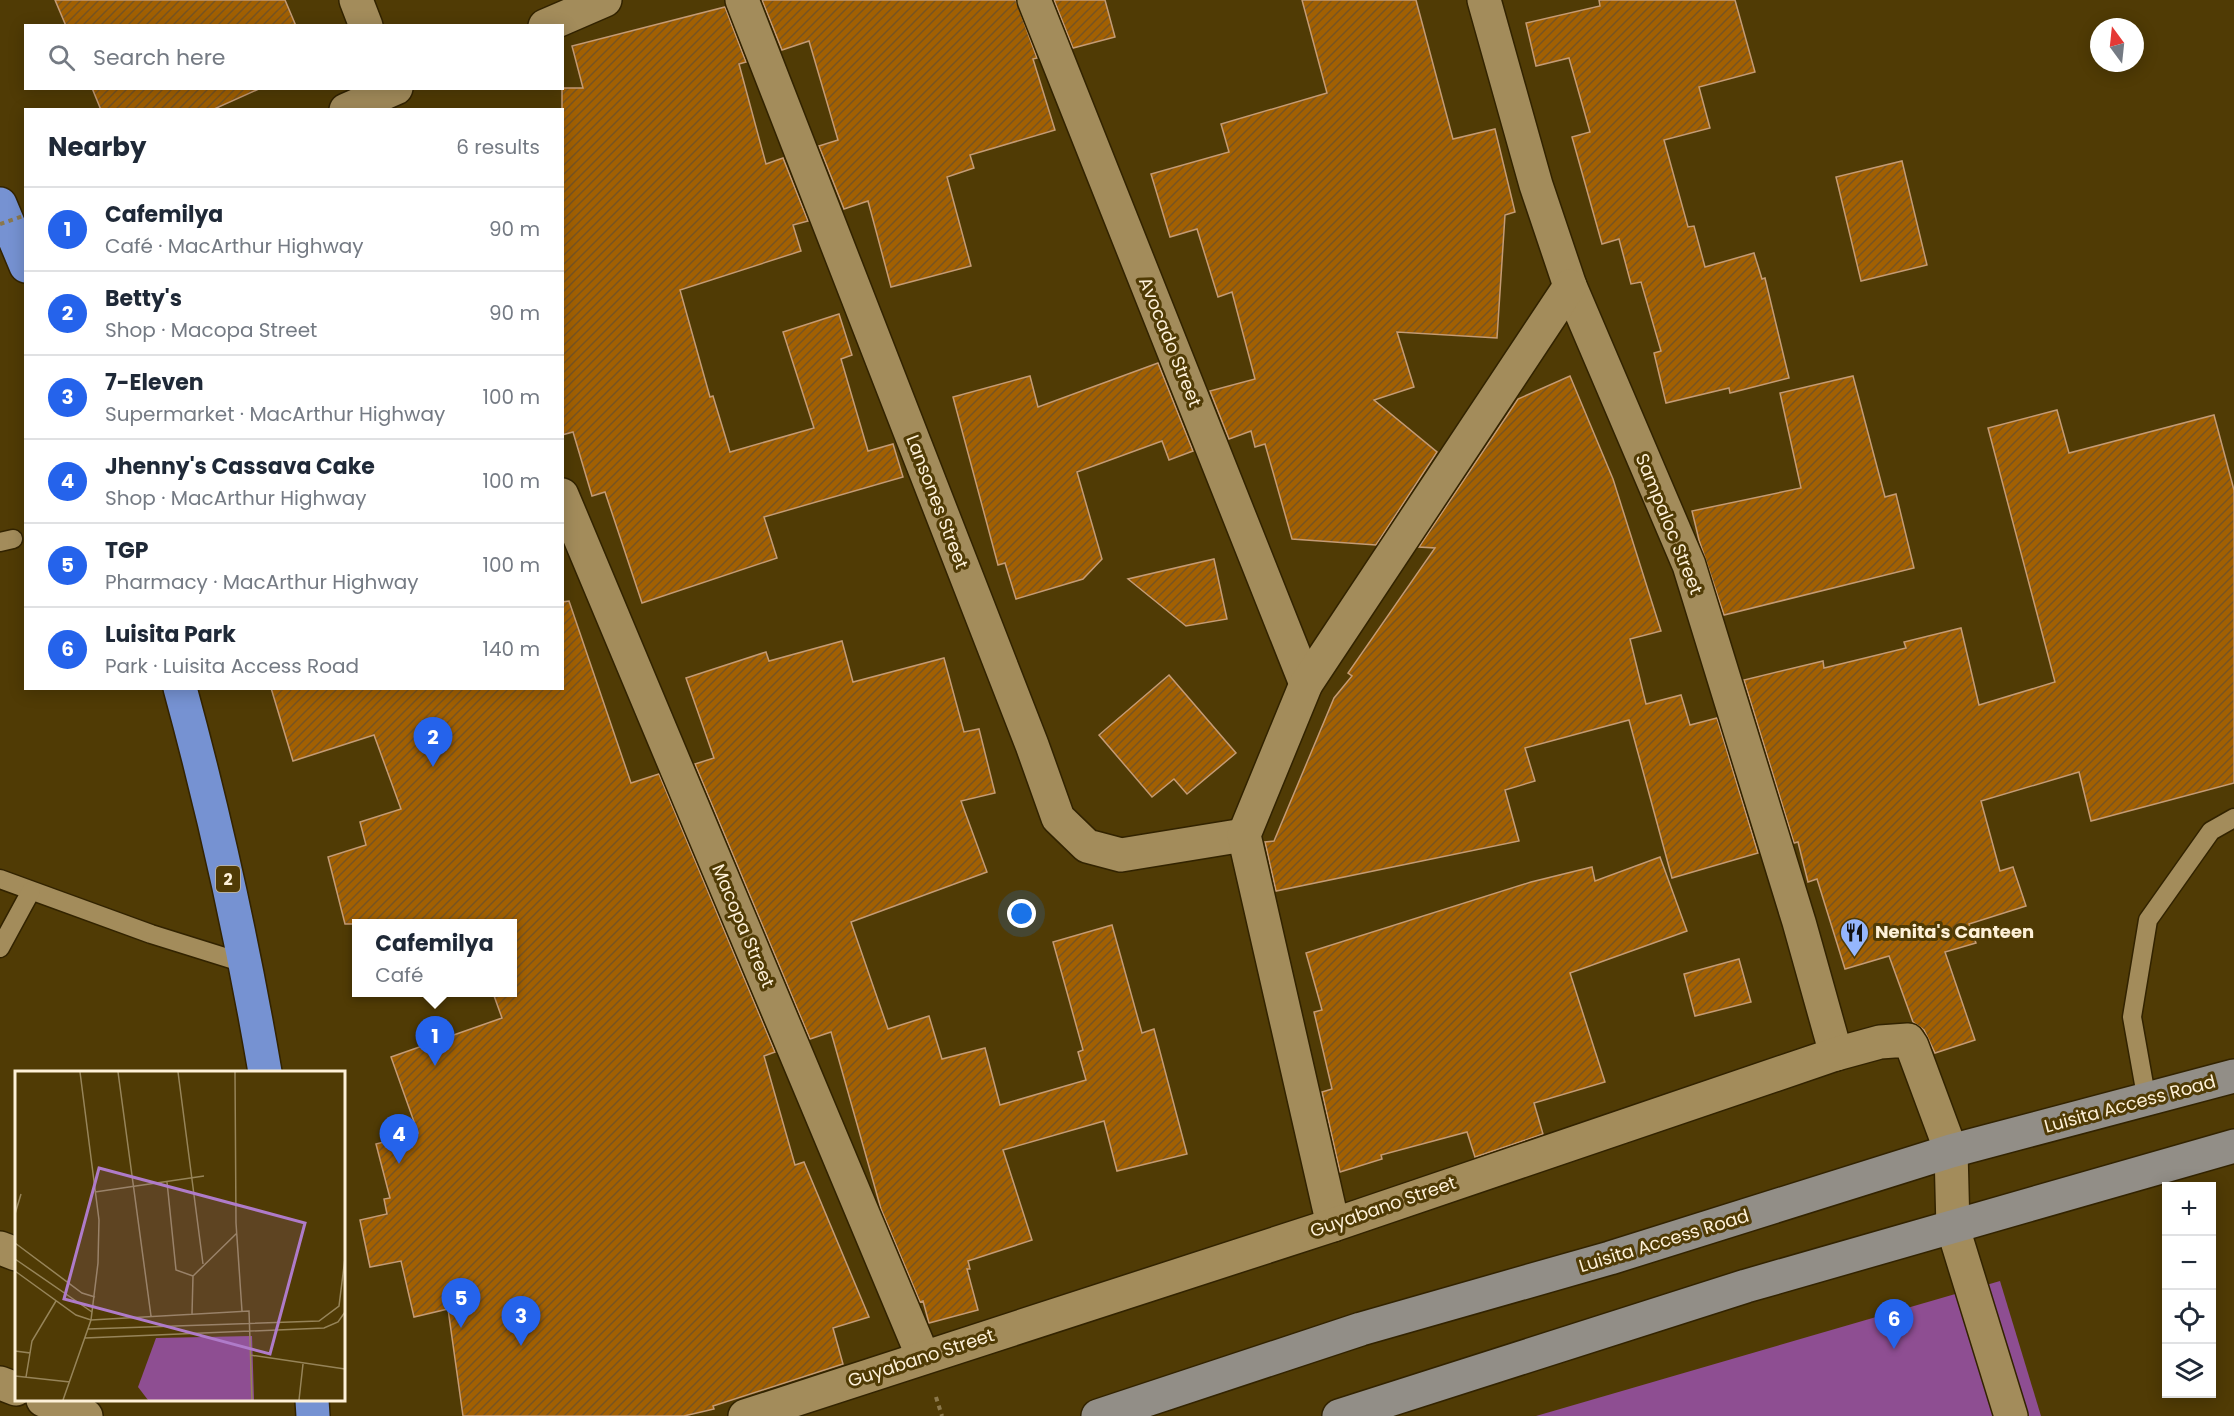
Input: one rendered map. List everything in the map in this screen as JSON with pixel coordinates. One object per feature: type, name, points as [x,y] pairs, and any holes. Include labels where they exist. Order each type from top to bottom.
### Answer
[{"type":"highway","points":[[0,204],[17,246]]},
{"type":"highway","name":"2","points":[[181,690],[212,804],[247,964],[265,1071]]},
{"type":"highway","points":[[312,1401],[313,1416]]},
{"type":"main road","name":"Luisita Access Road","points":[[1098,1416],[1361,1329],[1610,1258],[1951,1151],[2147,1101],[2234,1076]]},
{"type":"main road","points":[[1339,1416],[1746,1286],[2234,1146]]},
{"type":"street","points":[[356,0],[365,24]]},
{"type":"street","points":[[550,24],[605,0]]},
{"type":"street","name":"Lansones Street","points":[[742,0],[1032,745],[1058,818],[1088,846],[1121,855],[1244,835]]},
{"type":"street","name":"Avocado Street","points":[[1034,0],[1306,684]]},
{"type":"street","name":"Sampaloc Street","points":[[1484,0],[1536,185],[1570,286],[1689,565],[1799,922],[1836,1054]]},
{"type":"street","points":[[352,108],[395,94]]},
{"type":"street","points":[[1333,1225],[1244,835],[1306,684],[1570,286]]},
{"type":"street","name":"Macopa Street","points":[[564,500],[923,1357]]},
{"type":"street","name":"Guyabano Street","points":[[745,1416],[1333,1225],[1836,1054],[1880,1042],[1908,1040],[1912,1046],[1951,1151]]},
{"type":"street","points":[[1951,1151],[1953,1228],[2011,1416]]},
{"type":"street","points":[[0,1248],[15,1254]]},
{"type":"street","points":[[0,1383],[15,1389]]},
{"type":"street","points":[[46,1401],[86,1416]]},
{"type":"lane","points":[[2147,1101],[2132,1017],[2148,920],[2211,831],[2234,818]]},
{"type":"lane","points":[[0,879],[151,934],[247,964]]},
{"type":"lane","points":[[0,948],[31,891]]},
{"type":"path","points":[[17,246],[24,222]]},
{"type":"shaded area","points":[[2000,1281],[2041,1416],[1536,1416]]},
{"type":"building","points":[[55,0],[285,0],[295,24],[65,24]]},
{"type":"building","points":[[762,0],[1016,0],[1037,58],[1033,59],[1055,130],[970,155],[974,168],[947,177],[971,266],[891,287],[868,201],[844,209],[819,146],[838,140],[809,41],[782,50]]},
{"type":"building","points":[[1054,0],[1105,0],[1115,37],[1073,48]]},
{"type":"building","points":[[1302,0],[1416,0],[1453,139],[1495,129],[1515,212],[1505,215],[1497,338],[1397,332],[1414,387],[1374,400],[1437,452],[1376,545],[1292,539],[1265,444],[1255,447],[1251,431],[1229,439],[1210,391],[1255,379],[1232,292],[1218,297],[1197,229],[1170,237],[1151,174],[1229,152],[1221,124],[1327,93]]},
{"type":"building","points":[[1599,0],[1735,0],[1755,72],[1699,87],[1710,128],[1664,140],[1688,227],[1694,226],[1705,267],[1754,253],[1762,279],[1765,278],[1789,378],[1730,393],[1729,388],[1666,403],[1654,353],[1661,351],[1641,282],[1631,284],[1619,239],[1602,244],[1572,137],[1590,132],[1569,58],[1536,66],[1526,23],[1600,6]]},
{"type":"building","points":[[725,7],[746,62],[739,64],[766,164],[783,158],[808,221],[793,225],[801,251],[680,290],[710,397],[713,396],[730,452],[814,428],[783,332],[839,314],[852,355],[841,359],[868,451],[893,444],[903,477],[764,517],[777,558],[642,603],[605,492],[592,496],[573,432],[564,434],[564,108],[562,108],[562,90],[564,88],[583,88],[572,46]]},
{"type":"building","points":[[93,90],[257,90],[216,108],[100,108]]},
{"type":"building","points":[[1902,161],[1927,265],[1861,281],[1836,177]]},
{"type":"building","points":[[1158,363],[1193,451],[1169,460],[1162,441],[1077,472],[1102,559],[1083,579],[1016,599],[1005,563],[998,565],[953,397],[1030,376],[1038,407]]},
{"type":"building","points":[[1570,376],[1613,479],[1661,631],[1630,639],[1646,704],[1681,695],[1690,725],[1717,718],[1758,853],[1672,878],[1629,720],[1525,748],[1535,781],[1505,790],[1519,841],[1276,891],[1265,842],[1274,841],[1334,698],[1352,676],[1348,673],[1435,548],[1419,547],[1518,399]]},
{"type":"building","points":[[1853,376],[1885,497],[1896,494],[1914,568],[1724,615],[1699,540],[1692,511],[1801,488],[1780,393]]},
{"type":"building","points":[[2057,410],[2069,453],[2214,415],[2234,490],[2234,783],[2091,821],[2079,772],[1981,801],[2000,871],[2013,867],[2026,906],[1969,924],[1976,943],[1945,952],[1975,1040],[1935,1053],[1924,1030],[1913,1022],[1889,956],[1845,969],[1817,879],[1808,882],[1798,842],[1794,843],[1744,680],[1823,661],[1824,668],[1906,648],[1904,642],[1961,628],[1979,705],[2055,682],[1988,428]]},
{"type":"building","points":[[1214,559],[1227,619],[1186,626],[1128,579]]},
{"type":"building","points":[[569,601],[631,783],[659,774],[775,1052],[764,1056],[795,1165],[804,1162],[869,1317],[833,1328],[843,1364],[713,1406],[714,1409],[684,1416],[463,1416],[448,1309],[414,1317],[401,1261],[370,1267],[360,1220],[387,1214],[384,1199],[390,1198],[376,1144],[418,1133],[391,1057],[502,1018],[494,997],[517,997],[517,919],[352,919],[352,924],[345,924],[328,857],[366,845],[360,822],[401,809],[374,735],[293,761],[272,690],[564,690],[564,602]]},
{"type":"building","points":[[842,641],[853,682],[944,658],[964,732],[979,729],[995,793],[961,801],[987,872],[851,922],[888,1029],[929,1016],[942,1059],[985,1048],[1000,1105],[1086,1080],[1078,1052],[1083,1050],[1053,942],[1112,925],[1142,1033],[1154,1029],[1187,1154],[1117,1171],[1104,1121],[1003,1150],[1032,1240],[968,1261],[970,1269],[967,1269],[978,1310],[929,1323],[923,1301],[920,1302],[881,1209],[831,1032],[810,1039],[695,764],[714,758],[686,678],[766,652],[769,661]]},
{"type":"building","points":[[1169,675],[1236,753],[1187,794],[1174,779],[1152,797],[1099,735]]},
{"type":"building","points":[[1660,857],[1687,931],[1570,973],[1605,1082],[1534,1103],[1543,1134],[1475,1157],[1467,1132],[1381,1155],[1382,1159],[1340,1172],[1322,1092],[1332,1089],[1314,1012],[1322,1010],[1306,953],[1531,882],[1592,867],[1595,881]]},
{"type":"building","points":[[1739,959],[1751,1002],[1695,1016],[1684,974]]},
{"type":"place","name":"Betty's","points":[[433,767]]},
{"type":"place","name":"Nenita's Canteen","points":[[1854,958]]},
{"type":"place","name":"Cafemilya","points":[[435,1066]]},
{"type":"place","name":"Jhenny's Cassava Cake","points":[[399,1164]]},
{"type":"place","name":"TGP","points":[[461,1328]]},
{"type":"place","name":"7-Eleven","points":[[521,1346]]},
{"type":"place","name":"Luisita Park","points":[[1894,1349]]}]
